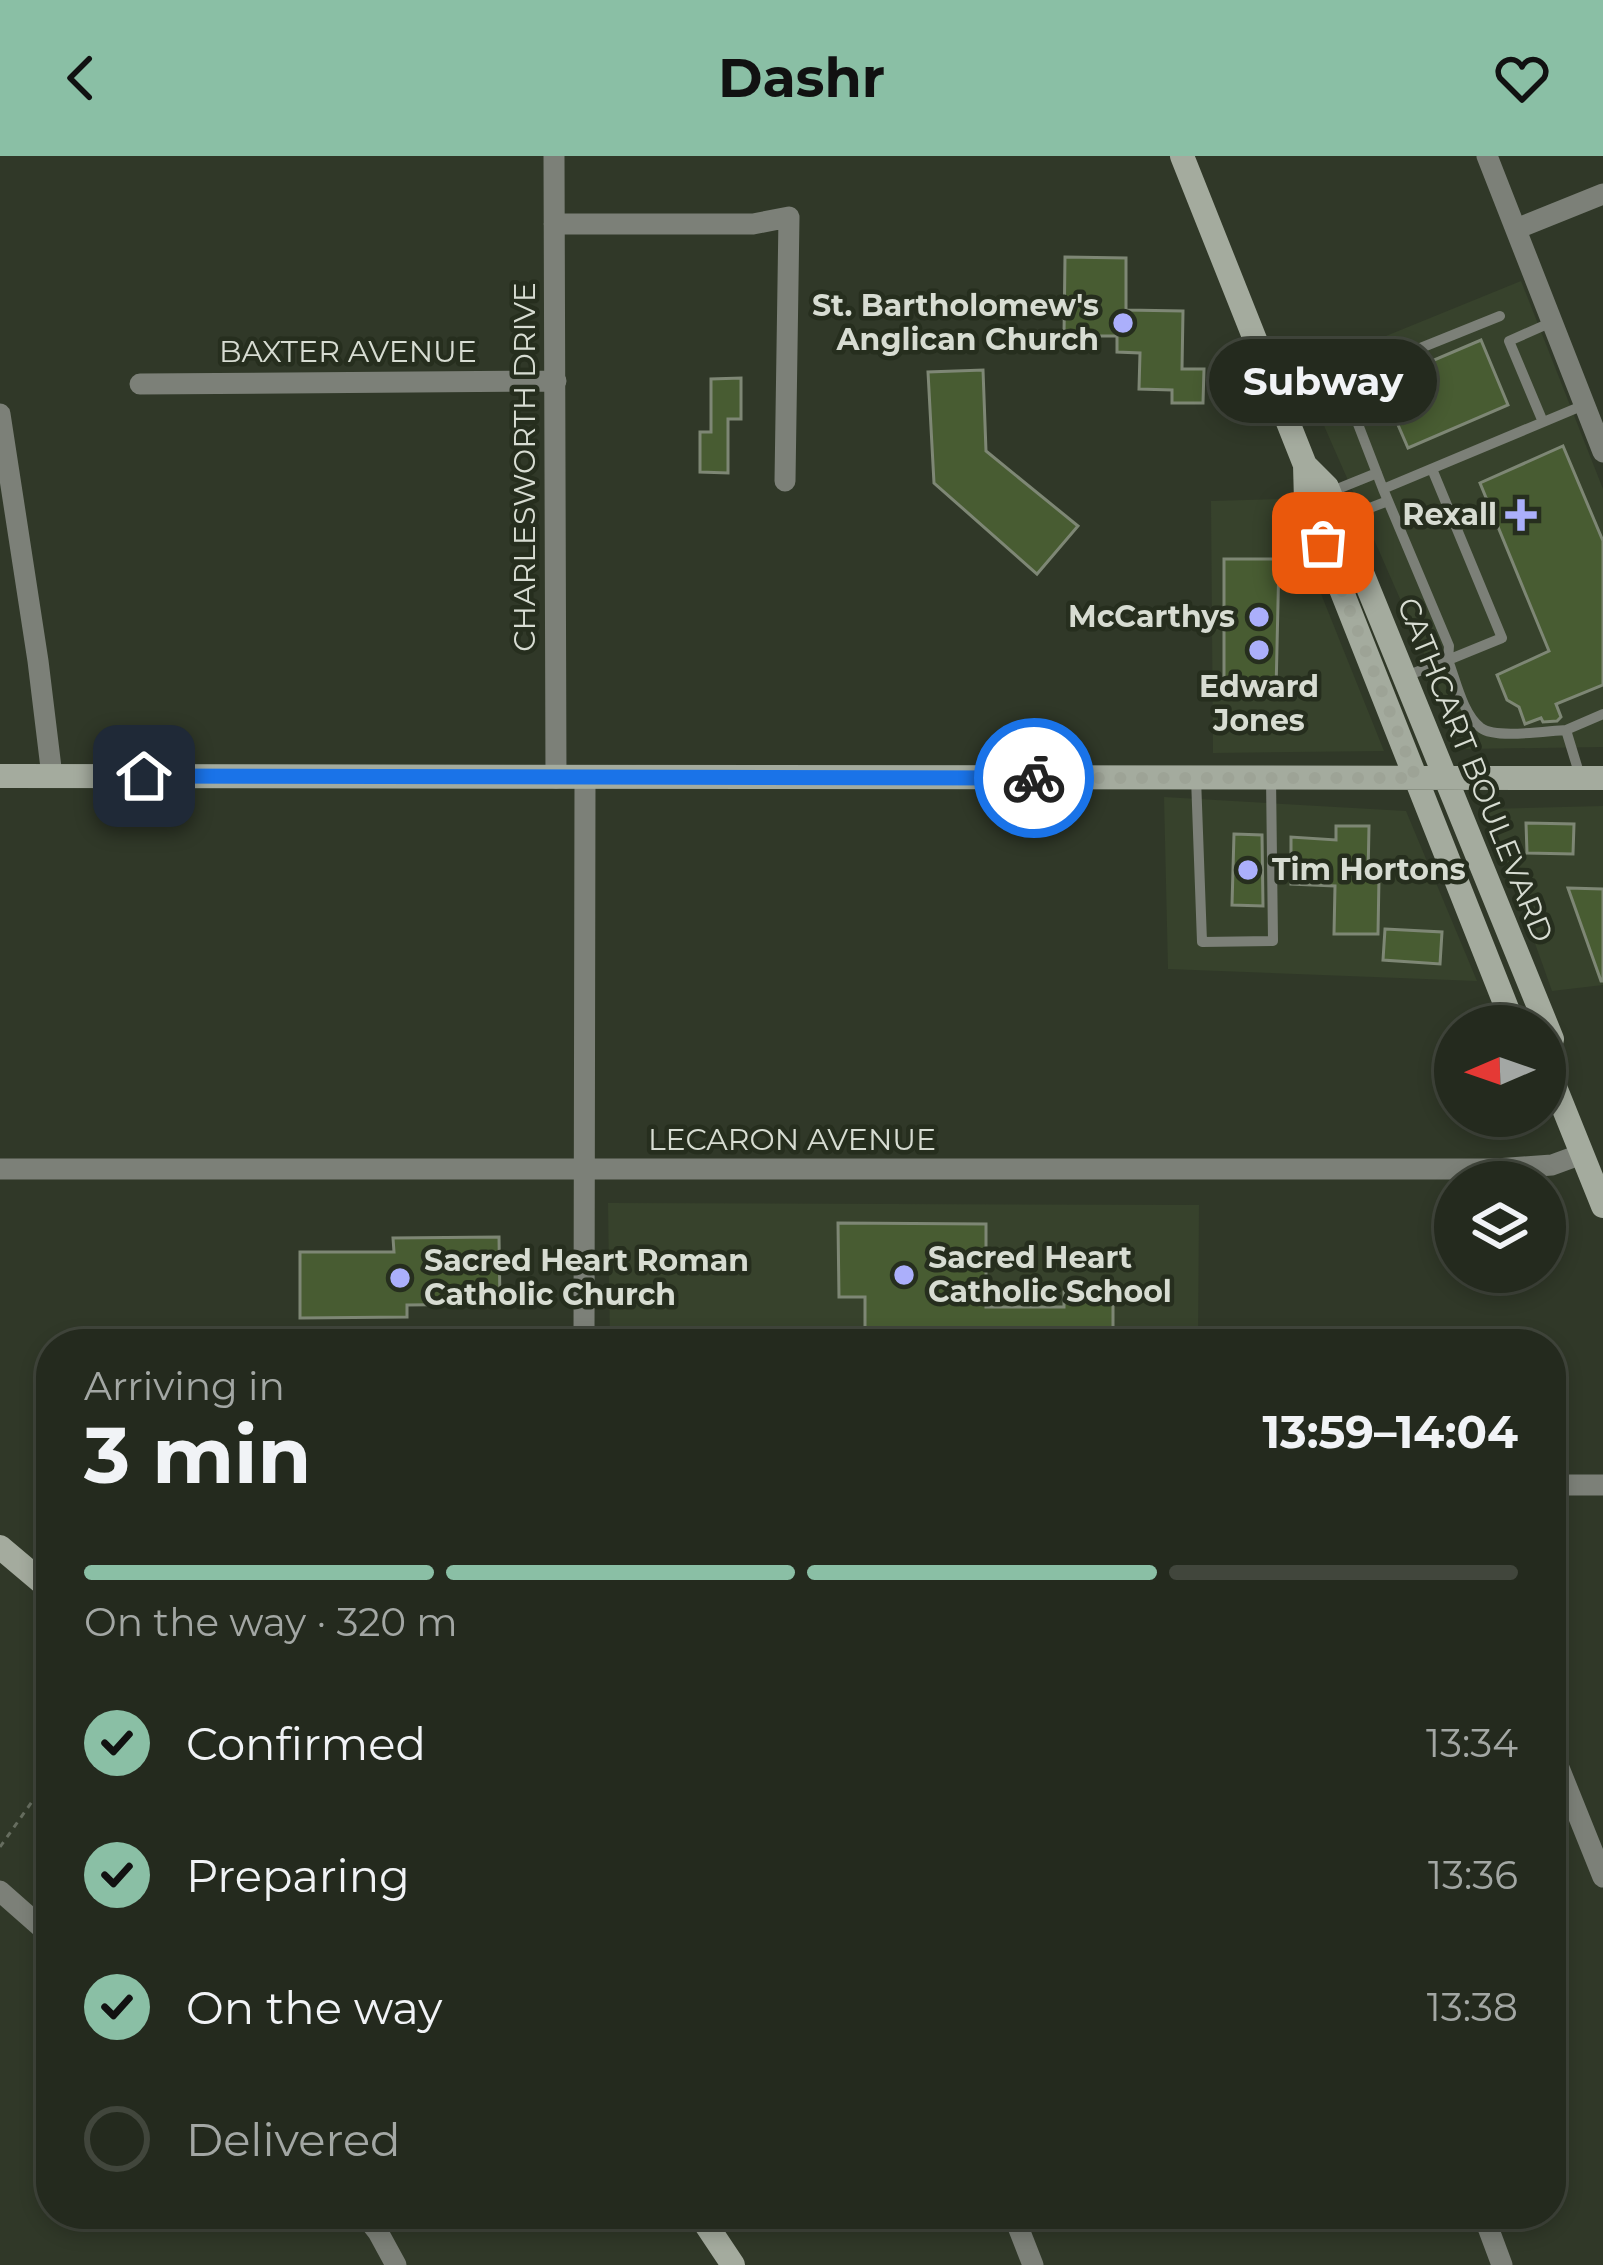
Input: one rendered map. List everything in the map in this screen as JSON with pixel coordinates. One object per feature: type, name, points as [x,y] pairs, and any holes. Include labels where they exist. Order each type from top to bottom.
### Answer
[{"type":"main road","points":[[1182,156],[1305,465]]},
{"type":"main road","name":"CATHCART BOULEVARD","points":[[1305,465],[1330,492],[1538,1005]]},
{"type":"main road","name":"CATHCART BOULEVARD","points":[[1305,465],[1306,501],[1506,1005]]},
{"type":"main road","points":[[0,776],[1592,777]]},
{"type":"main road","name":"CATHCART BOULEVARD","points":[[1566,1114],[1603,1206]]},
{"type":"main road","points":[[0,1547],[36,1577]]},
{"type":"main road","points":[[709,2229],[733,2265]]},
{"type":"street","name":"CHARLESWORTH DRIVE","points":[[554,156],[556,778]]},
{"type":"street","points":[[1486,156],[1603,452]]},
{"type":"street","points":[[1516,229],[1603,194]]},
{"type":"street","points":[[554,224],[754,224],[789,217],[785,481]]},
{"type":"street","name":"BAXTER AVENUE","points":[[140,384],[556,381]]},
{"type":"street","points":[[0,414],[52,776]]},
{"type":"street","points":[[584,1329],[585,778]]},
{"type":"street","name":"LECARON AVENUE","points":[[0,1169],[1496,1168],[1552,1165],[1582,1154]]},
{"type":"street","points":[[1566,1485],[1603,1485]]},
{"type":"street","points":[[1566,1785],[1603,1877]]},
{"type":"street","points":[[0,1891],[36,1923]]},
{"type":"street","points":[[376,2229],[396,2265]]},
{"type":"street","points":[[1024,2229],[1033,2265]]},
{"type":"street","points":[[1489,2229],[1502,2265]]},
{"type":"lane","points":[[1500,316],[1341,380],[1449,646],[1448,660],[1468,712],[1478,727],[1492,733],[1566,730],[1603,715]]},
{"type":"lane","points":[[1544,422],[1509,341],[1552,322]]},
{"type":"lane","points":[[1341,519],[1432,469],[1585,405]]},
{"type":"lane","points":[[1405,676],[1502,638],[1432,469]]},
{"type":"lane","points":[[1330,492],[1377,473]]},
{"type":"lane","points":[[1566,730],[1592,777]]},
{"type":"lane","points":[[1196,778],[1202,942],[1273,941],[1271,778]]},
{"type":"path","points":[[0,1846],[36,1796]]},
{"type":"shaded area","points":[[1521,281],[1603,489],[1603,747],[1466,749],[1300,371]]},
{"type":"shaded area","points":[[1283,499],[1384,751],[1213,753],[1211,501]]},
{"type":"shaded area","points":[[1164,797],[1406,811],[1477,981],[1168,969]]},
{"type":"shaded area","points":[[1603,806],[1603,985],[1552,991],[1487,809]]},
{"type":"shaded area","name":"Sacred Heart Catholic School","points":[[608,1203],[1199,1205],[1198,1329],[610,1329]]},
{"type":"building","name":"St. Bartholomew's Anglican Church","points":[[1065,257],[1126,258],[1126,310],[1183,311],[1182,369],[1204,369],[1203,403],[1172,403],[1172,390],[1139,389],[1140,353],[1117,352],[1117,336],[1064,336]]},
{"type":"building","points":[[1481,340],[1508,405],[1408,448],[1380,383]]},
{"type":"building","points":[[983,370],[986,451],[1078,526],[1037,574],[934,483],[928,372]]},
{"type":"building","points":[[741,378],[741,419],[728,419],[728,473],[700,472],[700,432],[711,432],[711,379]]},
{"type":"building","points":[[1563,446],[1603,541],[1603,685],[1556,704],[1561,717],[1557,721],[1541,718],[1525,724],[1519,707],[1507,700],[1497,675],[1549,651],[1480,483]]},
{"type":"building","points":[[1224,559],[1279,559],[1276,691],[1224,690]]},
{"type":"building","points":[[1526,823],[1574,824],[1573,854],[1527,853]]},
{"type":"building","points":[[1336,826],[1369,826],[1368,877],[1379,877],[1378,934],[1334,934],[1335,886],[1291,884],[1291,837],[1336,840]]},
{"type":"building","name":"Tim Hortons","points":[[1234,834],[1262,835],[1263,906],[1232,905]]},
{"type":"building","points":[[1568,888],[1603,889],[1603,981],[1601,981]]},
{"type":"building","points":[[1385,929],[1442,932],[1440,964],[1383,960]]},
{"type":"building","points":[[838,1223],[986,1224],[986,1307],[1064,1307],[1064,1292],[1113,1292],[1113,1329],[865,1329],[865,1297],[839,1297]]},
{"type":"building","name":"Sacred Heart Roman Catholic Church","points":[[499,1237],[500,1304],[407,1305],[407,1317],[300,1318],[300,1252],[394,1252],[393,1238]]},
{"type":"way so far","points":[[1034,778],[1416,778],[1323,543]]},
{"type":"place","name":"St. Bartholomew's Anglican Church","points":[[1123,323]]},
{"type":"place","name":"Rexall","points":[[1521,515]]},
{"type":"place","name":"Subway","points":[[1323,543]]},
{"type":"place","name":"McCarthys","points":[[1259,617]]},
{"type":"place","name":"Edward Jones","points":[[1259,650]]},
{"type":"place","name":"Tim Hortons","points":[[1248,870]]},
{"type":"place","name":"Sacred Heart Catholic School","points":[[904,1275]]},
{"type":"place","name":"Sacred Heart Roman Catholic Church","points":[[400,1278]]},
{"type":"route","points":[[144,776],[1034,778]]}]
